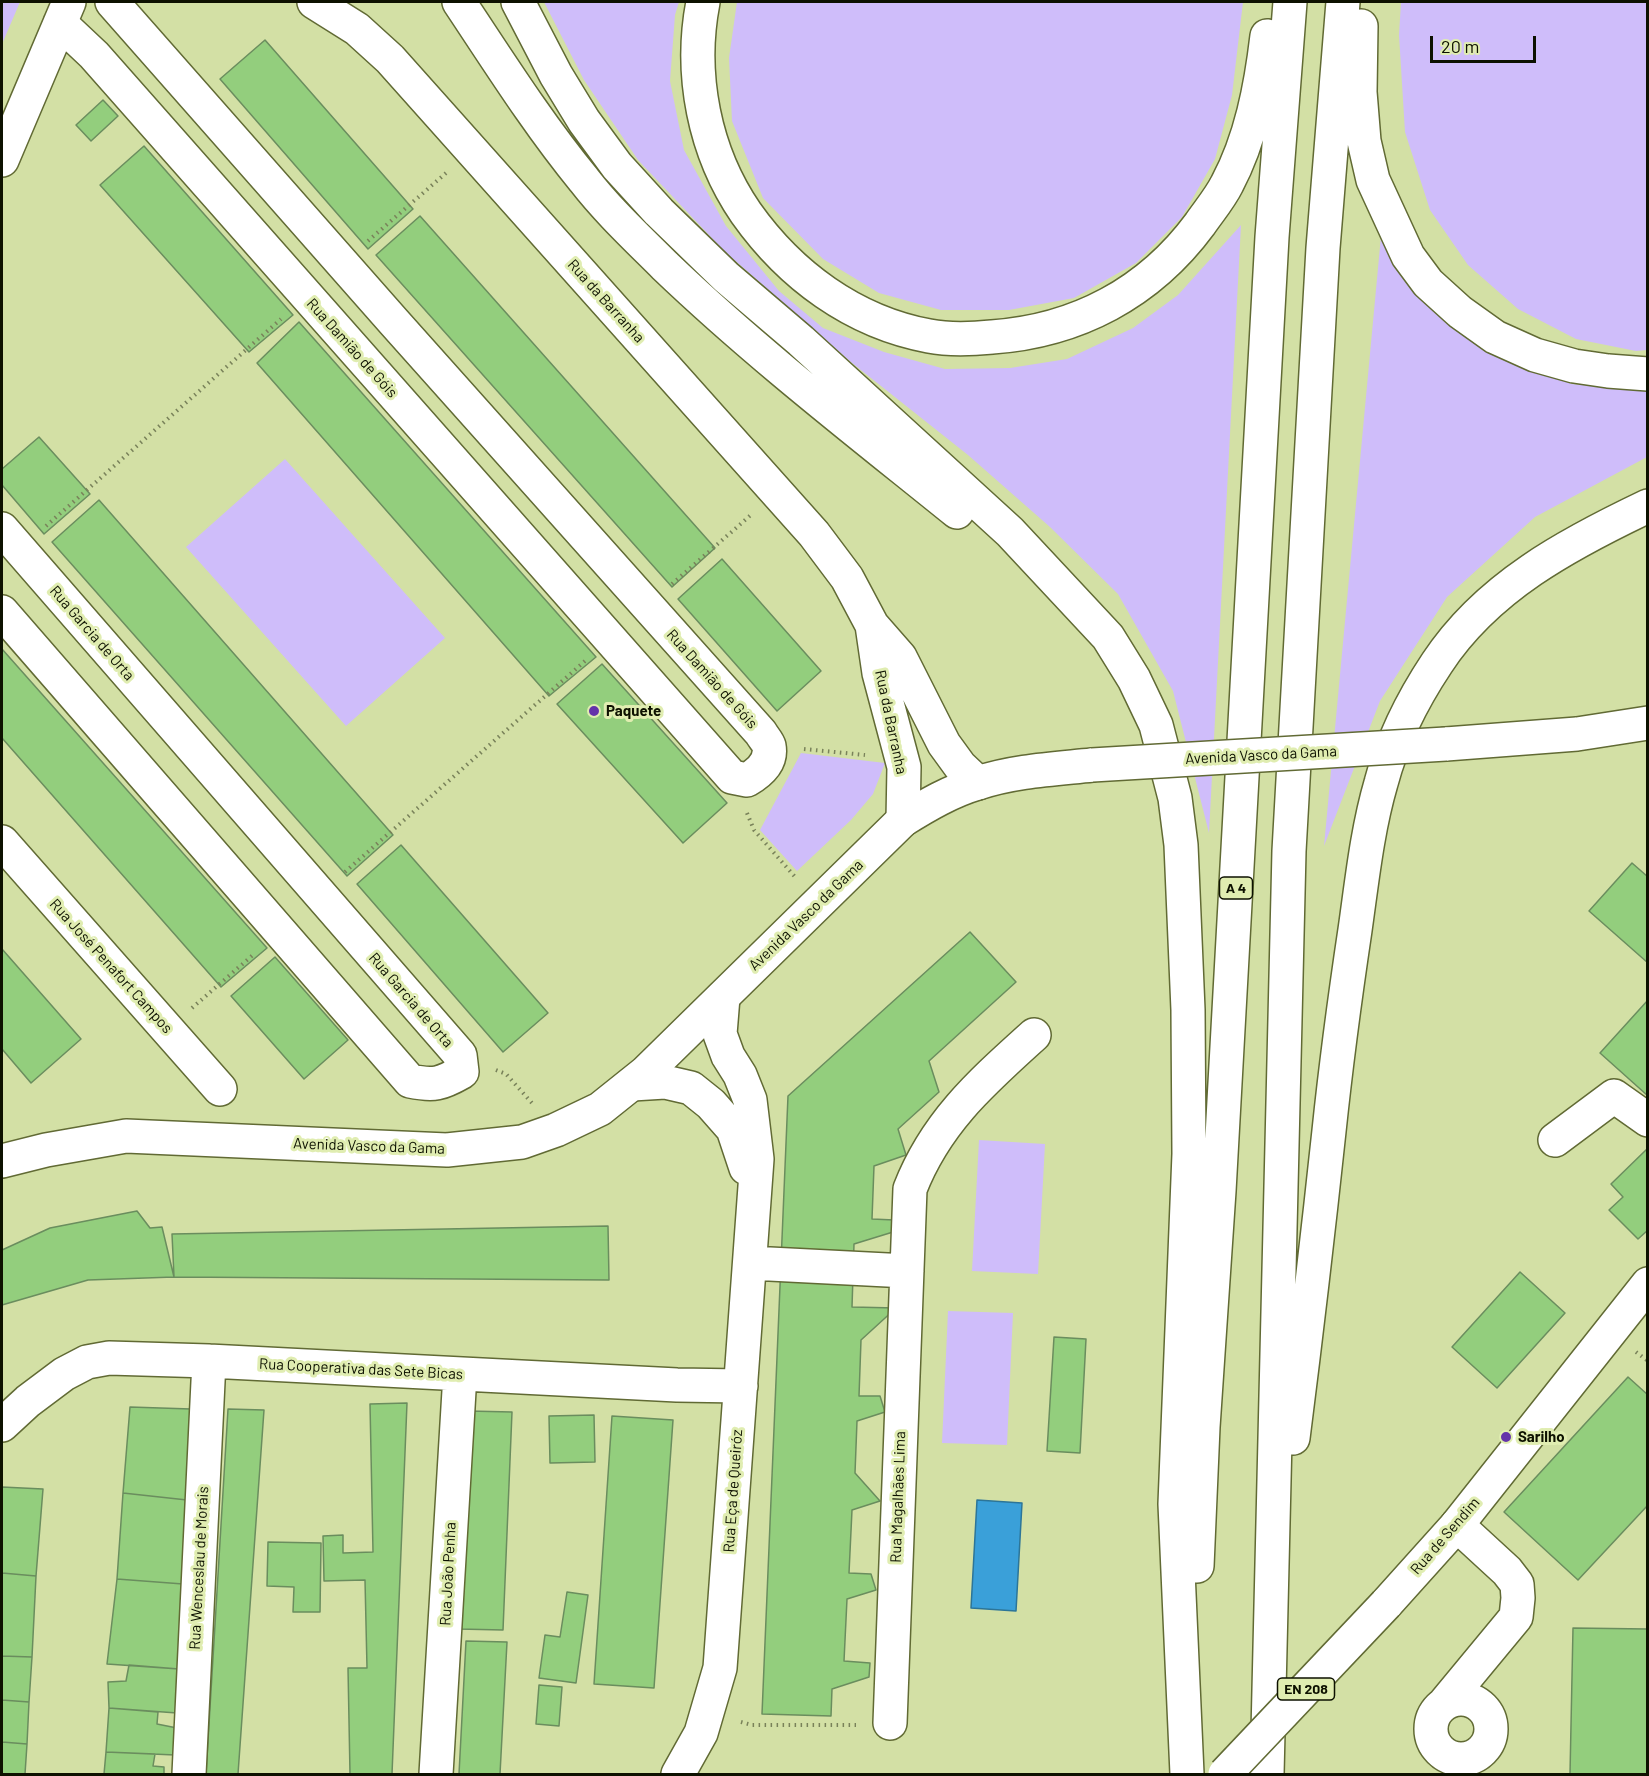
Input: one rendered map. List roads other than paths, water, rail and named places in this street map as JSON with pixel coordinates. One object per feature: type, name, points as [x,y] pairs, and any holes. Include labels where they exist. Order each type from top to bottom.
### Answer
[{"type":"main road","name":"Rua Damião de Góis","points":[[64,12],[94,55],[732,777],[747,780],[761,772],[768,758],[769,745],[761,733],[112,2]]},
{"type":"main road","name":"Rua da Barranha","points":[[314,2],[357,29],[390,58],[814,534],[847,578],[872,625],[900,657],[944,744],[960,766],[978,783]]},
{"type":"main road","points":[[459,2],[522,96],[585,182],[632,233],[696,296],[797,384],[1089,615]]},
{"type":"main road","points":[[518,2],[551,66],[584,121],[617,166],[658,212],[726,277],[801,341],[1010,532],[1108,637],[1129,671],[1156,725],[1175,798],[1181,845],[1188,1010],[1189,1154],[1175,1504],[1187,1774]]},
{"type":"main road","points":[[703,2],[697,52],[701,94],[708,131],[721,168],[737,200],[761,234],[821,291],[854,311],[892,326],[930,337],[972,339],[1010,336],[1047,329],[1085,317],[1120,298],[1151,277],[1181,249],[1227,185],[1242,152],[1254,111],[1264,60],[1270,2]]},
{"type":"main road","name":"A 4","points":[[1187,1774],[1203,1427],[1220,1179],[1272,237],[1290,2]]},
{"type":"main road","points":[[1267,1774],[1289,851],[1323,248],[1343,2]]},
{"type":"main road","points":[[1362,2],[1359,92],[1364,141],[1373,180],[1408,256],[1428,283],[1460,312],[1495,337],[1535,355],[1574,366],[1608,372],[1647,374]]},
{"type":"main road","points":[[2,160],[64,12]]},
{"type":"main road","points":[[1270,1631],[1340,1029],[1370,830],[1381,781],[1408,711],[1437,661],[1465,627],[1493,599],[1529,570],[1587,535],[1647,506]]},
{"type":"main road","name":"Rua Garcia de Orta","points":[[2,612],[410,1081],[425,1084],[445,1082],[462,1072],[460,1055],[11,539]]},
{"type":"main road","name":"Rua da Barranha","points":[[872,625],[879,673],[904,767],[903,820]]},
{"type":"main road","name":"Avenida Vasco da Gama","points":[[2,1161],[46,1150],[126,1136],[447,1149],[522,1142],[556,1130],[600,1109],[632,1084],[903,820],[941,797],[978,783],[1009,775],[1092,765],[1446,744],[1577,734],[1647,723]]},
{"type":"main road","name":"Rua José Penafort Campos","points":[[2,842],[220,1089]]},
{"type":"main road","name":"Rua Eça de Queiróz","points":[[678,1774],[701,1733],[720,1668],[757,1159],[750,1100],[740,1075],[728,1056],[720,1034],[723,997]]},
{"type":"main road","name":"Rua Magalhães Lima","points":[[890,1723],[910,1190],[929,1148],[943,1127],[979,1085],[1034,1035]]},
{"type":"main road","name":"Rua Eça de Queiróz","points":[[632,1084],[665,1082],[691,1088],[711,1104],[733,1129],[753,1198]]},
{"type":"main road","points":[[1555,1140],[1614,1096],[1647,1120]]},
{"type":"main road","points":[[750,1263],[907,1271]]},
{"type":"main road","name":"Rua de Sendim","points":[[1225,1774],[1386,1604],[1457,1525],[1647,1284]]},
{"type":"main road","name":"Rua Cooperativa das Sete Bicas","points":[[2,1425],[27,1401],[64,1374],[87,1362],[109,1358],[741,1386]]},
{"type":"main road","name":"Rua Wenceslau de Morais","points":[[189,1774],[210,1361]]},
{"type":"main road","name":"Rua João Penha","points":[[436,1774],[460,1374]]},
{"type":"main road","points":[[1455,1764],[1432,1739],[1432,1720],[1436,1711],[1516,1617],[1518,1598],[1517,1584],[1507,1571],[1457,1525]]},
{"type":"main road","points":[[1491,1774],[1493,1646]]},
{"type":"main road","points":[[1444,1704],[1452,1699],[1472,1700],[1481,1705],[1491,1727],[1489,1742],[1483,1750],[1464,1759],[1454,1758],[1455,1764]]},
{"type":"water","points":[[977,1500],[1022,1503],[1016,1611],[971,1608]]},
{"type":"place","name":"Paquete","points":[[594,711]]},
{"type":"place","name":"Sarilho","points":[[1506,1437]]}]
